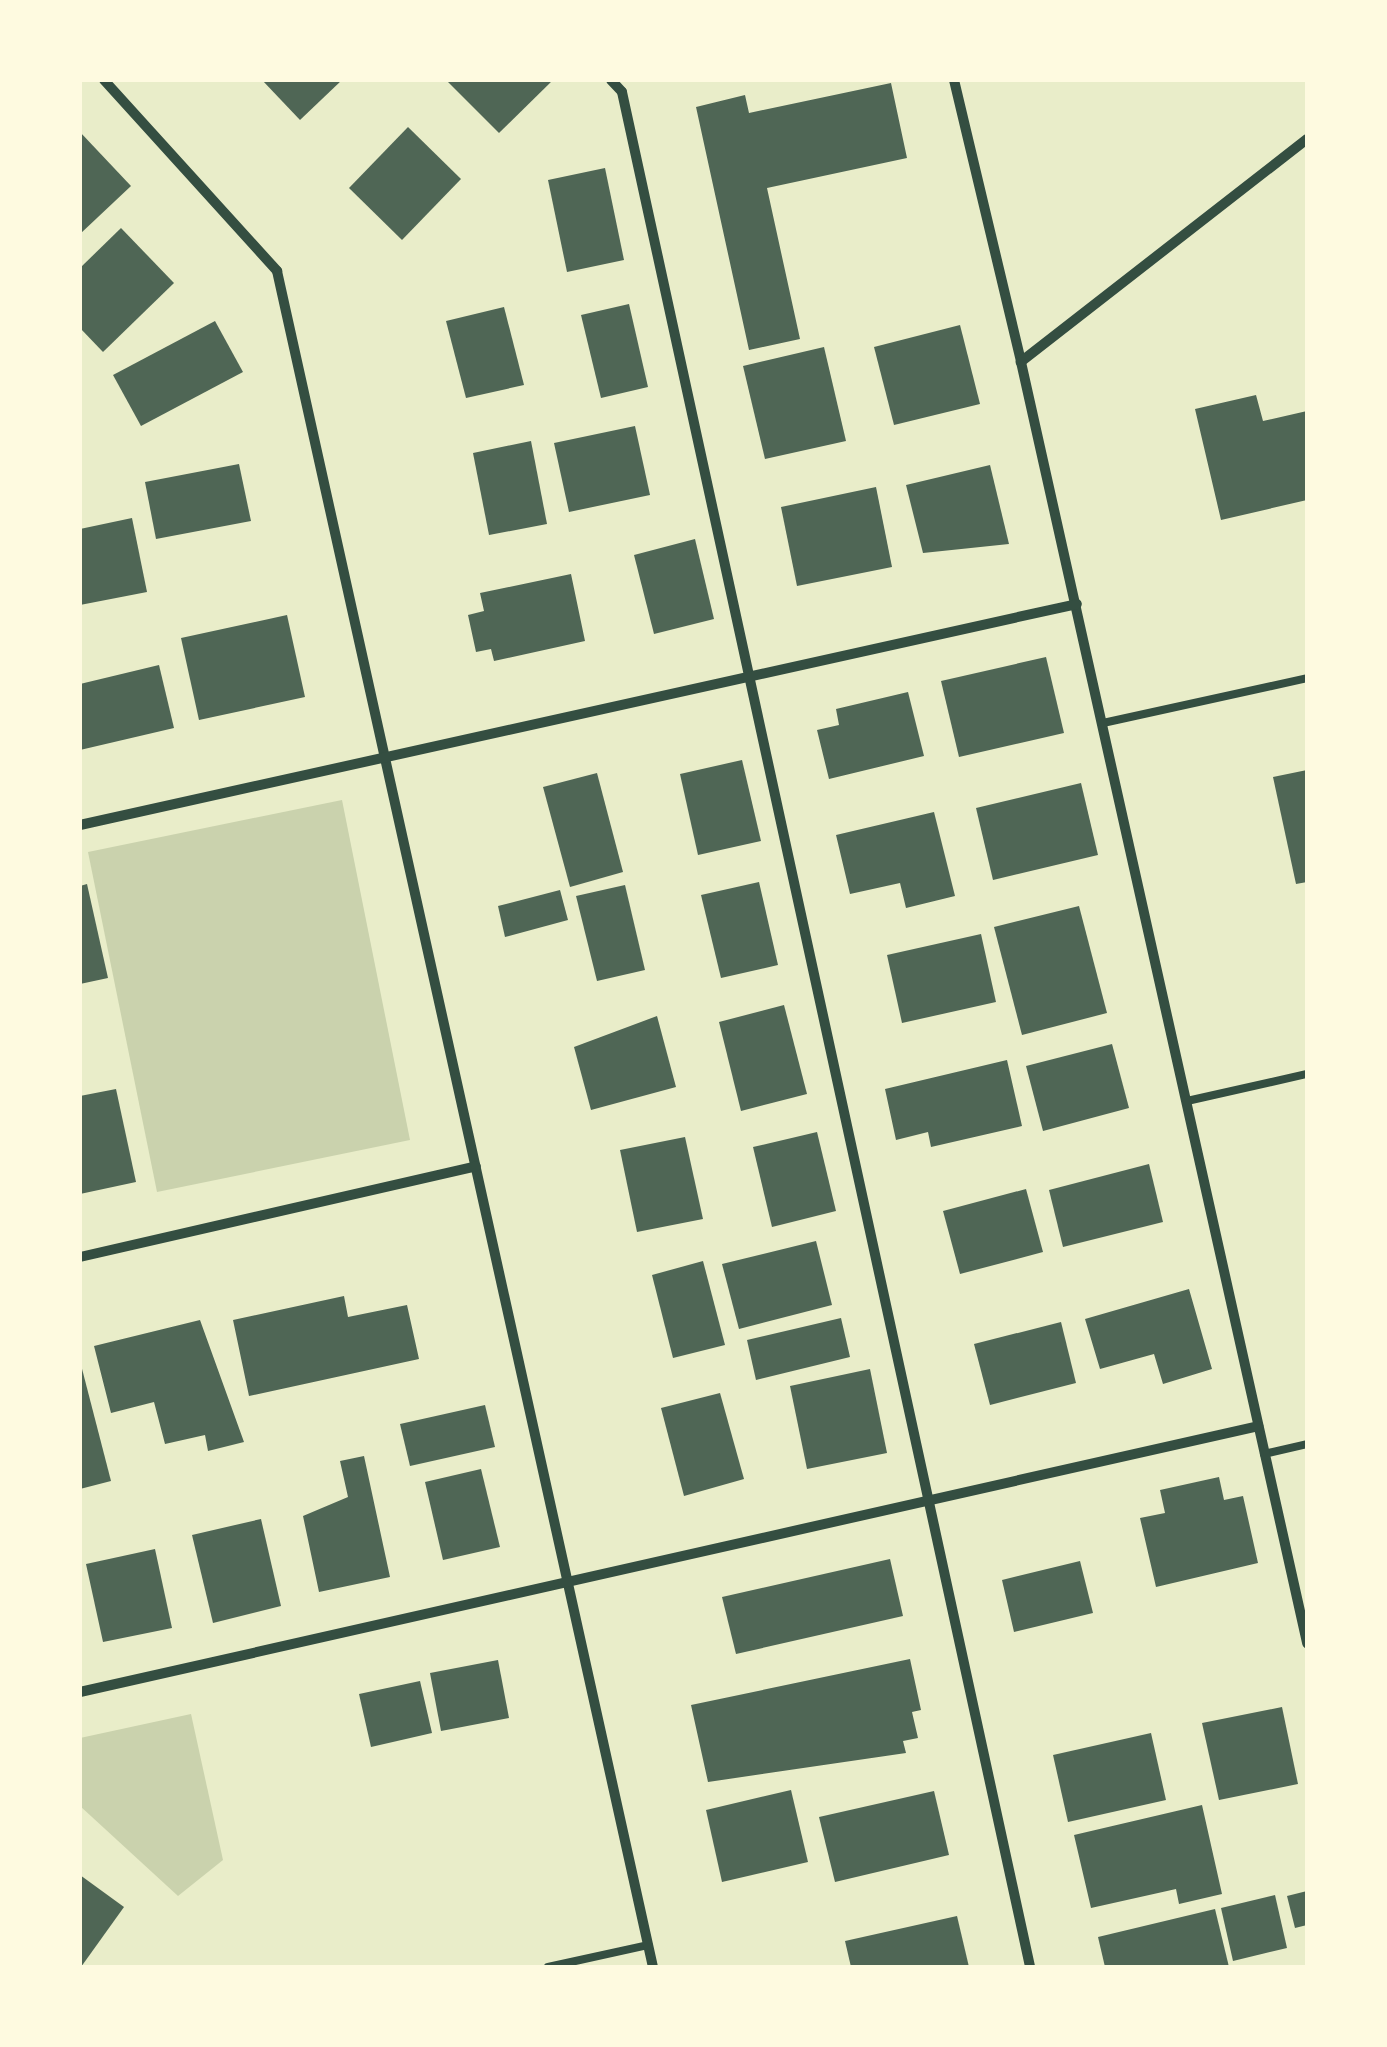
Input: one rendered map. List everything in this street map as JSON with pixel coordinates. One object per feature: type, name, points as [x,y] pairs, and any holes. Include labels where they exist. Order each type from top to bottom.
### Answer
[{"type":"street","points":[[104,80],[277,272],[571,1580],[653,1967]]},
{"type":"street","points":[[611,80],[622,92],[1030,1967]]},
{"type":"street","points":[[954,80],[1077,604],[1307,1643]]},
{"type":"street","points":[[1022,362],[1307,139]]},
{"type":"street","points":[[80,825],[1077,604]]},
{"type":"street","points":[[80,1257],[476,1166]]},
{"type":"street","points":[[80,1692],[931,1503],[1258,1426]]},
{"type":"lane","points":[[1103,723],[1307,678]]},
{"type":"lane","points":[[1187,1101],[1307,1074]]},
{"type":"lane","points":[[1264,1454],[1307,1444]]},
{"type":"lane","points":[[548,1967],[648,1944]]},
{"type":"green space","points":[[342,800],[410,1140],[157,1192],[88,852]]},
{"type":"green space","points":[[191,1714],[223,1860],[178,1896],[80,1806],[80,1738]]},
{"type":"building","points":[[262,80],[342,80],[300,120]]},
{"type":"building","points":[[446,80],[553,80],[499,133]]},
{"type":"building","points":[[891,83],[907,158],[767,188],[800,339],[749,350],[696,107],[745,95],[749,113]]},
{"type":"building","points":[[408,127],[461,179],[402,240],[349,188]]},
{"type":"building","points":[[80,132],[131,186],[80,234]]},
{"type":"building","points":[[605,168],[624,260],[567,272],[548,180]]},
{"type":"building","points":[[121,228],[174,283],[103,352],[80,328],[80,268]]},
{"type":"building","points":[[629,304],[648,387],[601,398],[581,315]]},
{"type":"building","points":[[504,307],[524,385],[466,398],[446,321]]},
{"type":"building","points":[[215,321],[243,372],[141,426],[113,375]]},
{"type":"building","points":[[960,325],[980,404],[894,425],[874,347]]},
{"type":"building","points":[[824,347],[846,441],[765,459],[743,366]]},
{"type":"building","points":[[1256,395],[1263,421],[1307,411],[1307,500],[1221,520],[1195,409]]},
{"type":"building","points":[[635,426],[650,495],[569,512],[554,443]]},
{"type":"building","points":[[531,441],[547,524],[489,535],[473,453]]},
{"type":"building","points":[[239,464],[251,521],[156,539],[145,482]]},
{"type":"building","points":[[990,465],[1009,544],[923,553],[906,485]]},
{"type":"building","points":[[876,487],[892,567],[797,586],[781,507]]},
{"type":"building","points":[[132,518],[147,592],[80,605],[80,529]]},
{"type":"building","points":[[695,539],[714,619],[654,634],[634,555]]},
{"type":"building","points":[[571,574],[585,641],[494,661],[491,649],[476,652],[468,615],[484,611],[480,593]]},
{"type":"building","points":[[287,615],[305,697],[199,720],[181,638]]},
{"type":"building","points":[[1046,657],[1064,733],[959,757],[941,681]]},
{"type":"building","points":[[159,665],[174,728],[80,750],[80,684]]},
{"type":"building","points":[[908,692],[924,756],[829,779],[817,730],[839,725],[836,709]]},
{"type":"building","points":[[742,760],[761,841],[698,855],[680,774]]},
{"type":"building","points":[[1307,770],[1307,882],[1296,884],[1273,777]]},
{"type":"building","points":[[597,773],[623,872],[570,887],[543,787]]},
{"type":"building","points":[[1081,783],[1098,855],[993,880],[976,808]]},
{"type":"building","points":[[934,812],[955,896],[906,908],[900,883],[850,894],[836,835]]},
{"type":"building","points":[[759,882],[778,965],[721,978],[701,895]]},
{"type":"building","points":[[87,884],[108,978],[80,984],[80,886]]},
{"type":"building","points":[[625,885],[645,970],[597,981],[576,896]]},
{"type":"building","points":[[560,890],[568,920],[505,937],[498,906]]},
{"type":"building","points":[[1079,906],[1107,1013],[1022,1035],[994,927]]},
{"type":"building","points":[[981,934],[996,1002],[902,1023],[887,955]]},
{"type":"building","points":[[784,1005],[807,1094],[741,1111],[719,1022]]},
{"type":"building","points":[[657,1016],[676,1087],[591,1110],[574,1047]]},
{"type":"building","points":[[1112,1044],[1129,1108],[1043,1131],[1026,1066]]},
{"type":"building","points":[[1007,1060],[1022,1126],[931,1147],[928,1132],[896,1140],[885,1089]]},
{"type":"building","points":[[116,1089],[136,1182],[80,1194],[80,1096]]},
{"type":"building","points":[[817,1132],[836,1211],[772,1227],[753,1147]]},
{"type":"building","points":[[685,1137],[703,1219],[637,1232],[620,1150]]},
{"type":"building","points":[[1149,1164],[1163,1222],[1063,1247],[1049,1190]]},
{"type":"building","points":[[1026,1189],[1043,1252],[960,1274],[943,1211]]},
{"type":"building","points":[[816,1241],[832,1305],[739,1329],[722,1264]]},
{"type":"building","points":[[703,1261],[725,1345],[673,1358],[652,1275]]},
{"type":"building","points":[[1189,1289],[1212,1369],[1163,1384],[1154,1354],[1100,1369],[1085,1319]]},
{"type":"building","points":[[344,1296],[348,1317],[407,1305],[419,1359],[249,1396],[233,1320]]},
{"type":"building","points":[[841,1318],[850,1357],[756,1380],[747,1340]]},
{"type":"building","points":[[200,1320],[244,1442],[208,1451],[205,1435],[165,1444],[154,1402],[111,1413],[94,1346]]},
{"type":"building","points":[[1061,1322],[1076,1383],[990,1405],[974,1344]]},
{"type":"building","points":[[80,1361],[111,1481],[80,1489]]},
{"type":"building","points":[[870,1369],[887,1453],[807,1469],[790,1386]]},
{"type":"building","points":[[720,1393],[744,1479],[684,1496],[661,1408]]},
{"type":"building","points":[[485,1405],[495,1447],[410,1466],[400,1424]]},
{"type":"building","points":[[364,1456],[390,1577],[319,1592],[303,1516],[348,1497],[340,1461]]},
{"type":"building","points":[[481,1469],[500,1547],[443,1560],[425,1482]]},
{"type":"building","points":[[1219,1477],[1224,1500],[1243,1496],[1258,1563],[1156,1587],[1140,1518],[1165,1513],[1160,1490]]},
{"type":"building","points":[[261,1519],[281,1606],[213,1623],[192,1535]]},
{"type":"building","points":[[155,1549],[172,1628],[103,1642],[86,1564]]},
{"type":"building","points":[[890,1559],[903,1616],[736,1654],[722,1597]]},
{"type":"building","points":[[1080,1561],[1093,1613],[1014,1632],[1002,1580]]},
{"type":"building","points":[[910,1659],[921,1710],[912,1712],[918,1738],[903,1741],[906,1753],[708,1782],[691,1705]]},
{"type":"building","points":[[498,1660],[509,1718],[441,1731],[430,1673]]},
{"type":"building","points":[[420,1681],[432,1733],[371,1747],[359,1694]]},
{"type":"building","points":[[1282,1707],[1298,1784],[1219,1800],[1202,1723]]},
{"type":"building","points":[[1151,1733],[1166,1800],[1068,1822],[1053,1755]]},
{"type":"building","points":[[791,1790],[808,1862],[722,1882],[706,1810]]},
{"type":"building","points":[[934,1791],[949,1855],[835,1882],[819,1817]]},
{"type":"building","points":[[1202,1805],[1222,1894],[1179,1904],[1176,1889],[1091,1908],[1074,1835]]},
{"type":"building","points":[[80,1875],[124,1907],[81,1967],[80,1967]]},
{"type":"building","points":[[1307,1891],[1307,1925],[1295,1928],[1287,1896]]},
{"type":"building","points":[[1275,1895],[1287,1948],[1233,1961],[1221,1908]]},
{"type":"building","points":[[1215,1909],[1229,1967],[1105,1967],[1098,1937]]},
{"type":"building","points":[[957,1916],[969,1967],[851,1967],[845,1941]]}]
